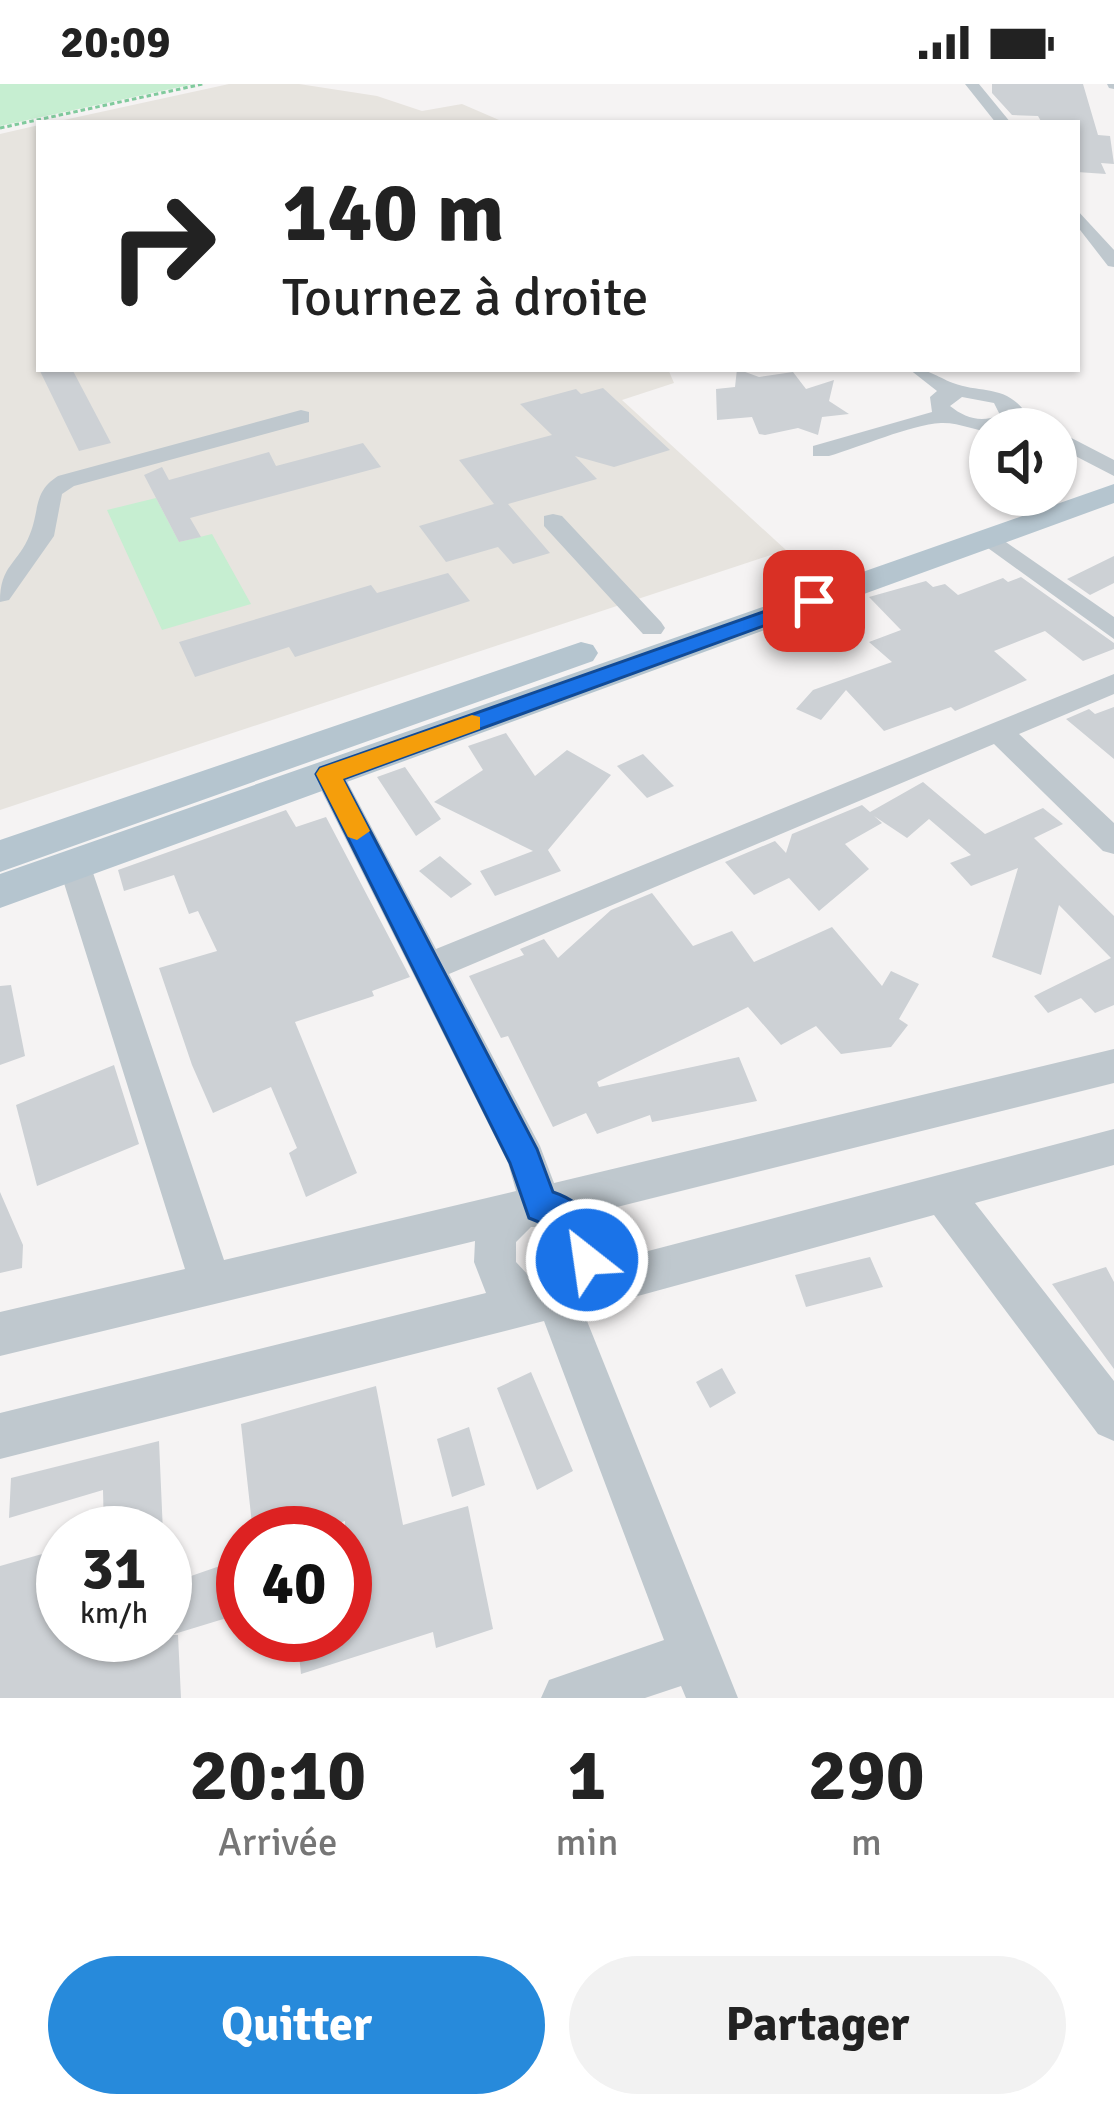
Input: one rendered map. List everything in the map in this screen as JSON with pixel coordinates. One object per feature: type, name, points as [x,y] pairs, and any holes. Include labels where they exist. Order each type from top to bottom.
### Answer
[{"type":"main road","points":[[1077,482],[1114,469]]},
{"type":"main road","points":[[0,891],[1114,493]]},
{"type":"main road","points":[[0,856],[980,516]]},
{"type":"street","points":[[972,84],[1002,120]]},
{"type":"street","points":[[1080,219],[1114,262]]},
{"type":"street","points":[[922,372],[969,426]]},
{"type":"street","points":[[820,451],[954,410],[990,394],[1020,417],[994,425],[954,410]]},
{"type":"street","points":[[0,594],[42,536],[51,491],[66,481],[301,417]]},
{"type":"street","points":[[1077,449],[1114,469]]},
{"type":"street","points":[[553,521],[652,628]]},
{"type":"street","points":[[990,538],[1114,630]]},
{"type":"street","points":[[427,968],[1114,683]]},
{"type":"street","points":[[998,731],[1114,842]]},
{"type":"street","points":[[328,774],[526,1160],[533,1208]]},
{"type":"street","points":[[74,864],[211,1285]]},
{"type":"street","points":[[0,1334],[1114,1066]]},
{"type":"street","points":[[0,1436],[556,1297],[1114,1148]]},
{"type":"street","points":[[941,1192],[1114,1418]]},
{"type":"street","points":[[533,1208],[570,1217],[586,1244],[581,1275],[556,1297],[523,1297],[498,1275],[494,1259],[500,1228],[533,1208]]},
{"type":"street","points":[[556,1297],[703,1677],[567,1698]]},
{"type":"path","points":[[2,127],[203,84]]},
{"type":"shaded area","points":[[229,84],[299,84],[377,96],[422,111],[462,104],[499,120],[64,120]]},
{"type":"shaded area","points":[[36,126],[36,372],[669,372],[674,383],[622,400],[786,550],[0,810],[0,134]]},
{"type":"green space","points":[[0,84],[194,84],[0,126]]},
{"type":"green space","points":[[156,498],[179,542],[212,534],[251,604],[162,630],[107,510]]},
{"type":"building","points":[[992,84],[1083,84],[1098,135],[1110,136],[1114,164],[1101,163],[1106,174],[1080,172],[1080,120],[1012,115],[992,93]]},
{"type":"building","points":[[40,372],[74,372],[111,443],[79,451]]},
{"type":"building","points":[[737,372],[759,377],[793,372],[806,389],[834,380],[829,401],[849,414],[822,417],[818,435],[798,428],[759,434],[752,417],[717,420],[716,389],[735,387]]},
{"type":"building","points":[[603,388],[670,450],[614,467],[575,456],[597,479],[508,504],[550,553],[513,564],[498,547],[446,562],[419,526],[494,504],[459,460],[552,435],[520,404],[576,389],[581,394]]},
{"type":"building","points":[[363,443],[381,467],[190,518],[201,537],[179,542],[144,475],[162,467],[169,480],[269,452],[276,466]]},
{"type":"building","points":[[1114,556],[1114,583],[1090,595],[1067,579]]},
{"type":"building","points":[[448,573],[470,601],[295,657],[289,647],[195,677],[179,642],[371,585],[377,593]]},
{"type":"building","points":[[1021,577],[1114,643],[1114,649],[1083,661],[1045,631],[994,651],[1027,680],[955,711],[951,707],[884,731],[846,690],[821,720],[796,709],[813,690],[892,662],[869,642],[901,630],[869,597],[926,581],[933,587],[945,584],[958,595],[1003,578],[1008,582]]},
{"type":"building","points":[[1114,707],[1114,759],[1066,719],[1089,709],[1095,714]]},
{"type":"building","points":[[506,733],[535,776],[567,750],[611,775],[548,850],[561,871],[495,896],[480,871],[533,851],[434,802],[483,770],[468,746]]},
{"type":"building","points":[[643,754],[674,786],[647,798],[617,766]]},
{"type":"building","points":[[405,767],[441,819],[416,836],[377,777]]},
{"type":"building","points":[[923,782],[985,834],[1043,808],[1063,824],[1034,838],[1114,916],[1114,1005],[1095,1013],[1081,998],[1048,1013],[1034,996],[1111,958],[1059,905],[1041,975],[992,957],[1018,868],[971,886],[950,863],[971,855],[929,819],[907,838],[874,816],[882,823],[845,844],[869,869],[819,911],[789,878],[754,895],[725,862],[775,841],[786,853],[792,834],[862,805],[870,812]]},
{"type":"building","points":[[286,810],[296,827],[326,817],[410,977],[372,991],[374,996],[295,1022],[357,1173],[306,1197],[289,1153],[297,1148],[271,1087],[213,1113],[192,1065],[159,968],[217,951],[198,911],[189,914],[174,875],[124,891],[118,870]]},
{"type":"building","points":[[440,856],[472,884],[451,898],[419,871]]},
{"type":"building","points":[[652,893],[693,946],[732,931],[754,962],[832,927],[882,986],[891,971],[919,984],[899,1019],[908,1025],[891,1047],[841,1054],[816,1026],[781,1045],[748,1007],[597,1082],[599,1087],[739,1057],[757,1101],[652,1122],[650,1115],[597,1134],[586,1113],[553,1127],[508,1036],[501,1038],[469,976],[524,955],[520,949],[544,939],[558,958],[611,910]]},
{"type":"building","points":[[11,985],[25,1056],[0,1065],[0,986]]},
{"type":"building","points":[[114,1065],[139,1144],[37,1186],[16,1105]]},
{"type":"building","points":[[0,1192],[23,1245],[22,1268],[0,1273]]},
{"type":"building","points":[[870,1257],[883,1287],[806,1307],[795,1275]]},
{"type":"building","points":[[1106,1267],[1114,1282],[1114,1369],[1052,1284]]},
{"type":"building","points":[[722,1368],[736,1393],[710,1408],[696,1382]]},
{"type":"building","points":[[531,1372],[573,1471],[537,1490],[497,1388]]},
{"type":"building","points":[[376,1386],[403,1525],[468,1506],[493,1629],[436,1648],[433,1632],[372,1651],[372,1506],[250,1506],[241,1424]]},
{"type":"building","points":[[469,1427],[485,1485],[452,1497],[437,1439]]},
{"type":"building","points":[[159,1441],[162,1506],[103,1506],[103,1490],[36,1506],[36,1510],[9,1518],[11,1478]]},
{"type":"building","points":[[36,1556],[36,1662],[179,1662],[181,1698],[0,1698],[0,1566]]},
{"type":"building","points":[[216,1567],[216,1621],[192,1629],[192,1576]]},
{"type":"building","points":[[300,1662],[339,1662],[301,1674]]},
{"type":"slow traffic","points":[[357,831],[328,774],[472,723]]},
{"type":"route","points":[[587,1260],[581,1229],[557,1209],[541,1206],[526,1160],[328,774],[814,601]]}]
